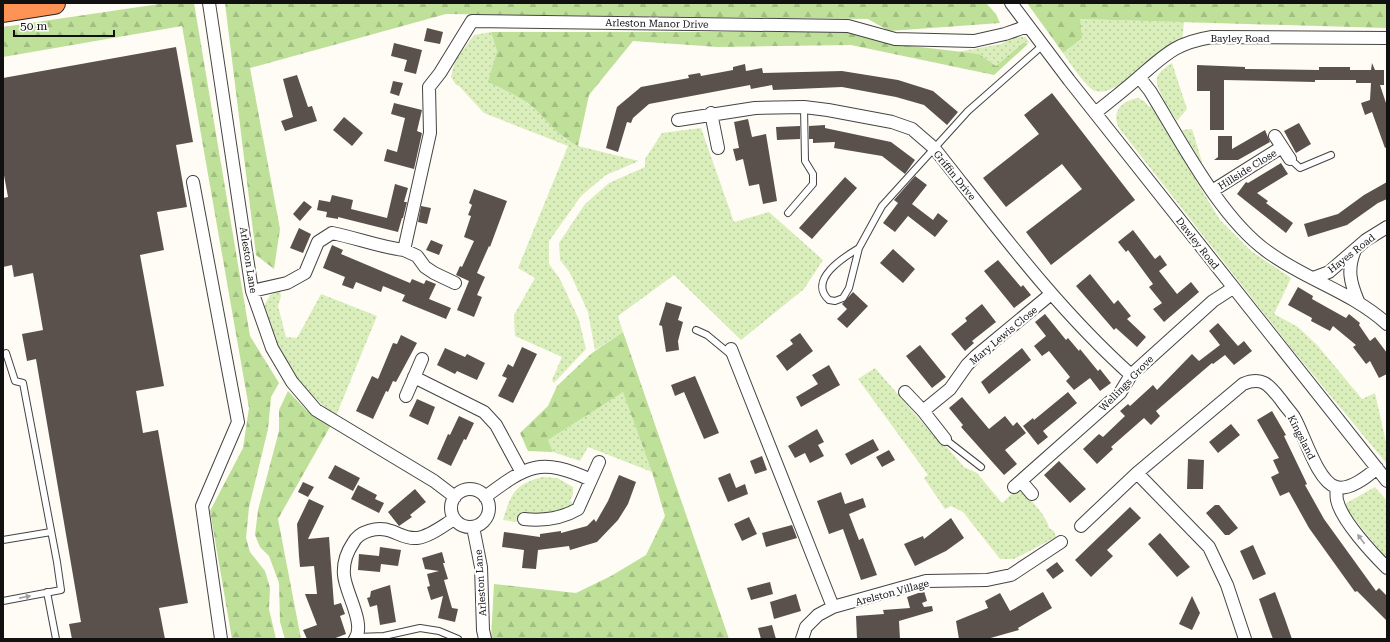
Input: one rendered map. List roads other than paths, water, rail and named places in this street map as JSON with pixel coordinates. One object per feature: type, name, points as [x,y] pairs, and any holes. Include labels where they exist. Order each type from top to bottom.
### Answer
[{"type":"highway","points":[[3,11],[54,3]]},
{"type":"street","name":"Arleston Lane","points":[[209,3],[216,61],[240,196],[252,290],[272,348],[292,382],[316,410],[434,481],[455,497]]},
{"type":"street","name":"Dawley Road","points":[[1011,3],[1095,113],[1387,481]]},
{"type":"street","name":"Arleston Manor Drive","points":[[404,250],[430,133],[429,87],[440,73],[472,21],[848,26],[895,39],[974,41],[1005,34],[1028,26]]},
{"type":"street","name":"Bayley Road","points":[[1095,113],[1174,48],[1196,40],[1212,37],[1387,38]]},
{"type":"street","points":[[1139,77],[1150,91],[1212,191],[1235,220],[1267,252],[1358,301],[1387,324]]},
{"type":"street","name":"Griffin Drive","points":[[678,120],[711,113],[755,108],[804,107],[892,122],[912,129],[934,148],[1051,294],[1111,357],[1131,375]]},
{"type":"street","points":[[711,113],[718,148]]},
{"type":"street","name":"Hillside Close","points":[[1275,136],[1290,159]]},
{"type":"street","name":"Hillside Close","points":[[1212,191],[1282,147]]},
{"type":"street","points":[[193,182],[238,422],[202,506],[221,639]]},
{"type":"street","name":"Hayes Road","points":[[1313,278],[1329,272],[1355,249],[1387,226]]},
{"type":"street","points":[[252,290],[287,283],[305,273],[318,242],[332,233],[357,238],[385,248],[404,250],[417,256],[425,267],[434,273],[455,283]]},
{"type":"street","points":[[1355,249],[1349,272],[1351,284],[1358,301]]},
{"type":"street","name":"Wellings Grove","points":[[1032,494],[1017,484],[1120,393],[1131,375],[1213,301],[1233,288]]},
{"type":"street","name":"Mary Lewis Close","points":[[923,411],[950,389],[967,365],[976,356],[1051,294]]},
{"type":"street","points":[[732,353],[833,607]]},
{"type":"street","points":[[406,396],[422,359]]},
{"type":"street","points":[[414,377],[484,412],[496,425],[522,471]]},
{"type":"street","name":"Kingsland","points":[[1081,526],[1137,473],[1243,384],[1253,380],[1262,381],[1270,387],[1294,417],[1322,475],[1336,488]]},
{"type":"street","points":[[905,392],[923,411],[945,439]]},
{"type":"street","points":[[524,519],[538,520],[556,518],[570,514],[578,509],[599,462]]},
{"type":"street","points":[[485,497],[522,471],[538,467],[552,467],[569,470],[591,480]]},
{"type":"street","points":[[1377,468],[1351,485],[1336,488],[1337,500],[1341,510],[1362,541],[1387,568]]},
{"type":"street","points":[[1137,473],[1209,547],[1227,585],[1240,638]]},
{"type":"street","points":[[470,489],[481,493],[485,497],[489,507],[486,518],[483,522],[473,527],[462,526],[454,519],[451,508],[455,497],[459,493],[470,489]]},
{"type":"street","points":[[356,638],[358,625],[344,576],[345,564],[353,541],[360,534],[379,530],[390,530],[409,538],[419,538],[454,519]]},
{"type":"street","name":"Arleston Lane","points":[[473,527],[481,566],[483,630],[485,639]]},
{"type":"street","name":"Arelston Village","points":[[802,639],[806,627],[818,614],[833,607],[926,581],[986,580],[1011,575],[1061,542]]},
{"type":"lane","points":[[859,248],[840,260],[825,278],[822,285],[822,291],[829,300],[835,301],[843,298],[849,288],[859,248],[882,206],[968,111],[1043,45]]},
{"type":"lane","points":[[788,213],[813,184],[813,174],[804,161],[804,107]]},
{"type":"lane","points":[[1290,159],[1300,168],[1331,155]]},
{"type":"lane","points":[[696,330],[707,335],[732,353]]},
{"type":"lane","points":[[3,601],[61,590],[23,383],[15,381],[6,353]]},
{"type":"lane","points":[[945,439],[981,467]]},
{"type":"lane","points":[[3,540],[51,532]]},
{"type":"lane","points":[[47,592],[56,639]]},
{"type":"lane","points":[[356,638],[384,636],[420,628],[439,631],[458,639]]}]
